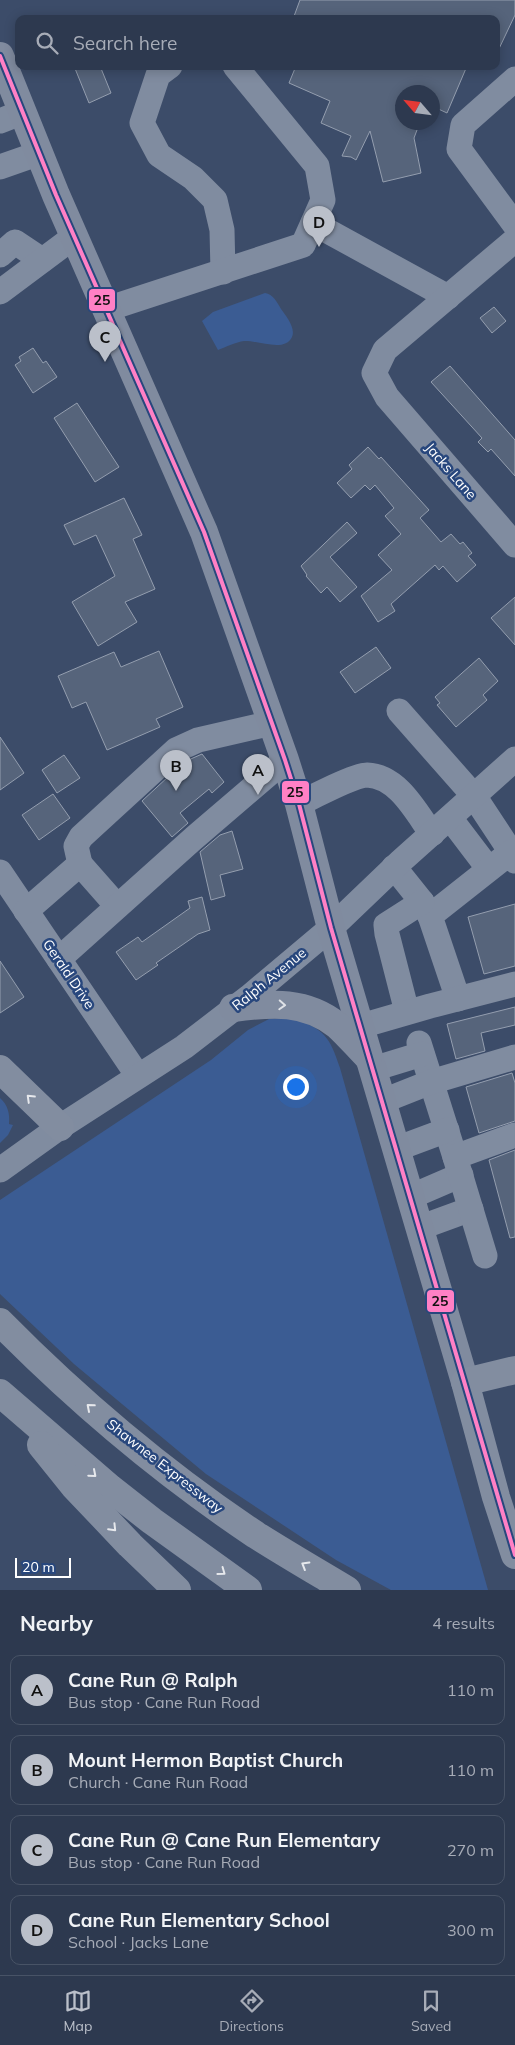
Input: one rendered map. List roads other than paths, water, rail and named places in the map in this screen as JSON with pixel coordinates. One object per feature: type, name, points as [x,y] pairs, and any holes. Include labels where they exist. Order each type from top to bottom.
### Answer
[{"type":"highway","points":[[0,1069],[60,1127]]},
{"type":"highway","name":"Shawnee Expressway","points":[[0,1322],[52,1374],[145,1454],[256,1535],[347,1590]]},
{"type":"highway","points":[[515,1370],[465,1382],[496,1497],[515,1555]]},
{"type":"highway","points":[[2,1395],[74,1486],[130,1545],[177,1590]]},
{"type":"highway","points":[[2,1395],[110,1488],[152,1521],[248,1590]]},
{"type":"main road","points":[[0,56],[12,117],[40,153],[204,532],[285,760],[299,804],[331,928],[465,1382]]},
{"type":"main road","points":[[233,1008],[263,1004],[305,1007],[337,1026],[372,1065]]},
{"type":"street","points":[[165,70],[158,75],[142,123],[159,155],[194,178],[215,200],[222,230],[223,272]]},
{"type":"street","points":[[107,309],[304,245],[323,200],[317,166],[238,70]]},
{"type":"street","points":[[515,79],[463,125],[460,148],[515,224]]},
{"type":"street","points":[[0,167],[40,153]]},
{"type":"street","points":[[313,224],[448,297],[515,240]]},
{"type":"street","points":[[0,292],[75,236]]},
{"type":"street","points":[[0,255],[15,242],[42,260]]},
{"type":"street","name":"Jacks Lane","points":[[448,297],[385,350],[374,373],[387,397],[515,545]]},
{"type":"street","points":[[400,711],[474,796],[513,856],[488,868],[426,909],[386,925],[408,1012]]},
{"type":"street","points":[[118,906],[80,864],[76,846],[81,837],[176,750],[198,740],[272,723]]},
{"type":"street","points":[[59,959],[285,760]]},
{"type":"street","name":"Ralph Avenue","points":[[0,1170],[60,1127],[184,1047],[233,1008],[331,928],[394,868],[515,760]]},
{"type":"street","points":[[299,804],[338,785],[366,775],[385,779],[488,868]]},
{"type":"street","points":[[26,911],[80,864]]},
{"type":"street","points":[[394,868],[426,909],[458,999]]},
{"type":"street","name":"Gerald Drive","points":[[0,872],[138,1076]]},
{"type":"street","points":[[361,1026],[515,984]]},
{"type":"street","points":[[372,1065],[420,1049],[485,1256]]},
{"type":"street","points":[[383,1101],[431,1082],[515,1057]]},
{"type":"street","points":[[396,1149],[447,1130]]},
{"type":"street","points":[[410,1197],[458,1166],[515,1135]]},
{"type":"street","points":[[419,1228],[471,1209]]},
{"type":"place","name":"Cane Run Elementary School","points":[[319,247]]},
{"type":"place","name":"Cane Run @ Cane Run Elementary","points":[[105,362]]},
{"type":"place","name":"Mount Hermon Baptist Church","points":[[176,791]]},
{"type":"place","name":"Cane Run @ Ralph","points":[[258,795]]}]
